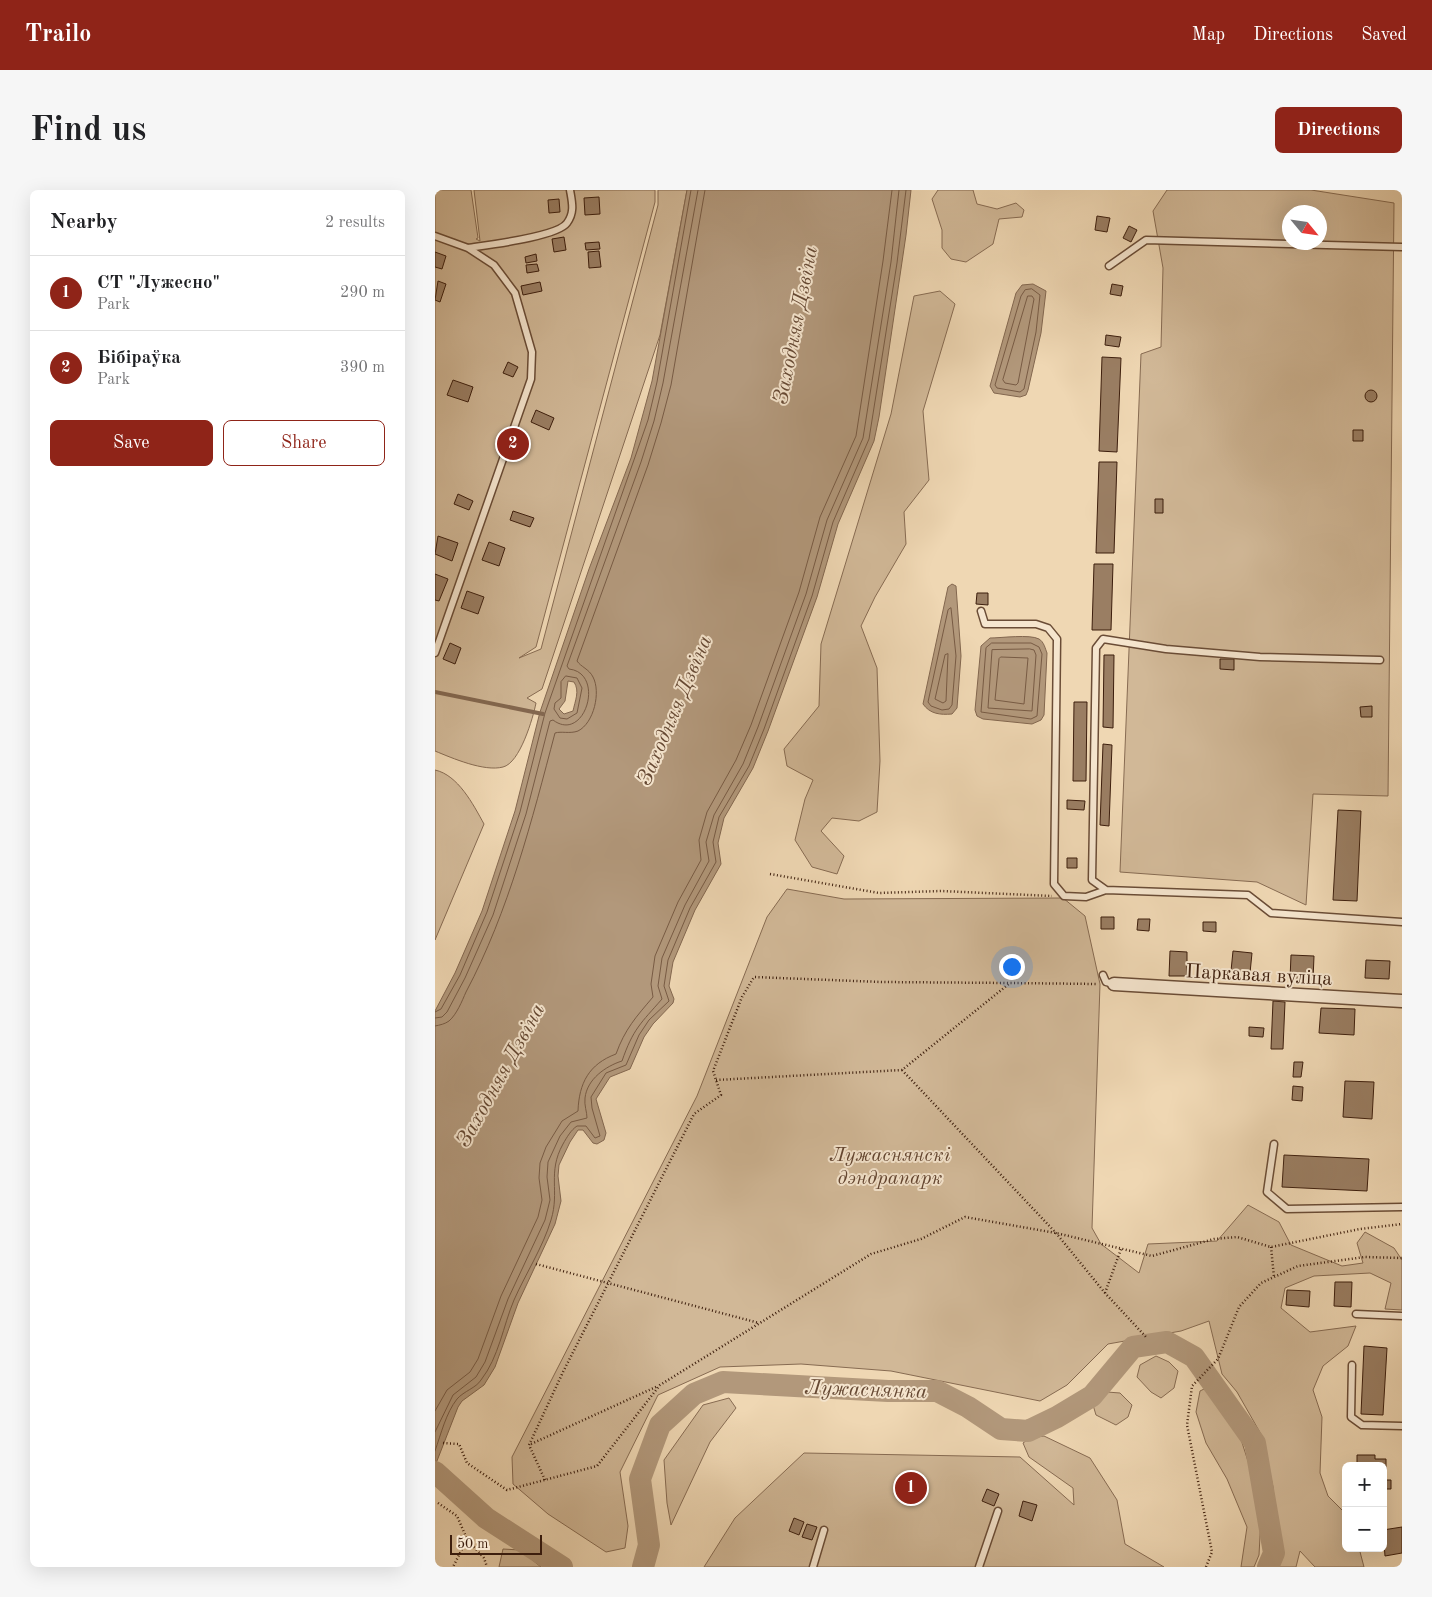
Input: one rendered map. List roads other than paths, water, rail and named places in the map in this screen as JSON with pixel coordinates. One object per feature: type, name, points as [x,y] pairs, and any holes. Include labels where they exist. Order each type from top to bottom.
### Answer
[{"type":"street","name":"Паркавая вуліца","points":[[1114,984],[1402,1001]]},
{"type":"lane","points":[[467,248],[547,234],[567,224],[574,209],[570,190]]},
{"type":"lane","points":[[435,236],[467,248],[495,265],[515,293],[532,352],[531,379],[435,653]]},
{"type":"lane","points":[[1109,266],[1146,240],[1402,247]]},
{"type":"lane","points":[[981,611],[985,624],[1036,624],[1048,628],[1057,639],[1054,884],[1065,896],[1086,897],[1106,890],[1248,895],[1271,913],[1402,922]]},
{"type":"lane","points":[[1106,890],[1092,880],[1096,648],[1103,639],[1166,649],[1260,657],[1380,660]]},
{"type":"lane","points":[[1103,975],[1106,982],[1114,984]]},
{"type":"lane","points":[[1274,1144],[1267,1192],[1287,1210],[1402,1207]]},
{"type":"lane","points":[[1356,1314],[1402,1316]]},
{"type":"lane","points":[[1352,1365],[1351,1417],[1362,1425],[1402,1426]]},
{"type":"lane","points":[[979,1567],[998,1510]]},
{"type":"lane","points":[[813,1567],[824,1530]]},
{"type":"water","name":"Заходняя Дзвіна","points":[[687,190],[911,190],[906,235],[874,441],[838,524],[817,597],[768,731],[753,768],[724,818],[718,843],[721,864],[695,910],[673,962],[669,986],[674,999],[673,1003],[653,1024],[644,1037],[630,1069],[610,1077],[596,1099],[606,1133],[604,1140],[597,1144],[593,1143],[583,1130],[578,1130],[570,1142],[559,1165],[558,1176],[561,1201],[555,1224],[518,1303],[495,1367],[484,1385],[462,1401],[458,1407],[435,1466],[435,1011],[455,973],[482,911],[515,811],[540,712],[589,569],[631,458],[652,381]],"holes":[[[568,681],[574,682],[577,692],[573,711],[564,714],[559,709],[565,701]]]},
{"type":"water","points":[[1033,284],[1046,291],[1041,333],[1028,390],[1026,395],[1020,397],[994,393],[990,386],[1016,293],[1022,285]]},
{"type":"water","points":[[952,584],[956,586],[961,656],[957,708],[952,714],[943,714],[932,712],[923,704],[948,587]]},
{"type":"water","points":[[1029,637],[1039,639],[1043,643],[1047,653],[1044,715],[1041,720],[1032,724],[983,719],[977,716],[975,710],[981,646],[990,638]]},
{"type":"waterway","points":[[435,692],[543,714]]},
{"type":"waterway","name":"Лужаснянка","points":[[643,1567],[649,1545],[640,1479],[660,1425],[694,1394],[723,1382],[888,1391],[937,1391],[968,1407],[1001,1429],[1028,1431],[1057,1417],[1092,1396],[1133,1347],[1167,1342],[1194,1357],[1255,1443],[1274,1553],[1268,1567]]},
{"type":"waterway","name":"Лужаснянка","points":[[435,1472],[486,1518],[562,1567]]},
{"type":"place","name":"Бібіраўка","points":[[513,444]]},
{"type":"place","name":"СТ \"Лужесно\"","points":[[911,1488]]},
{"type":"park label","name":"Лужаснянскі дэндрапарк","points":[[890,1166]]}]
